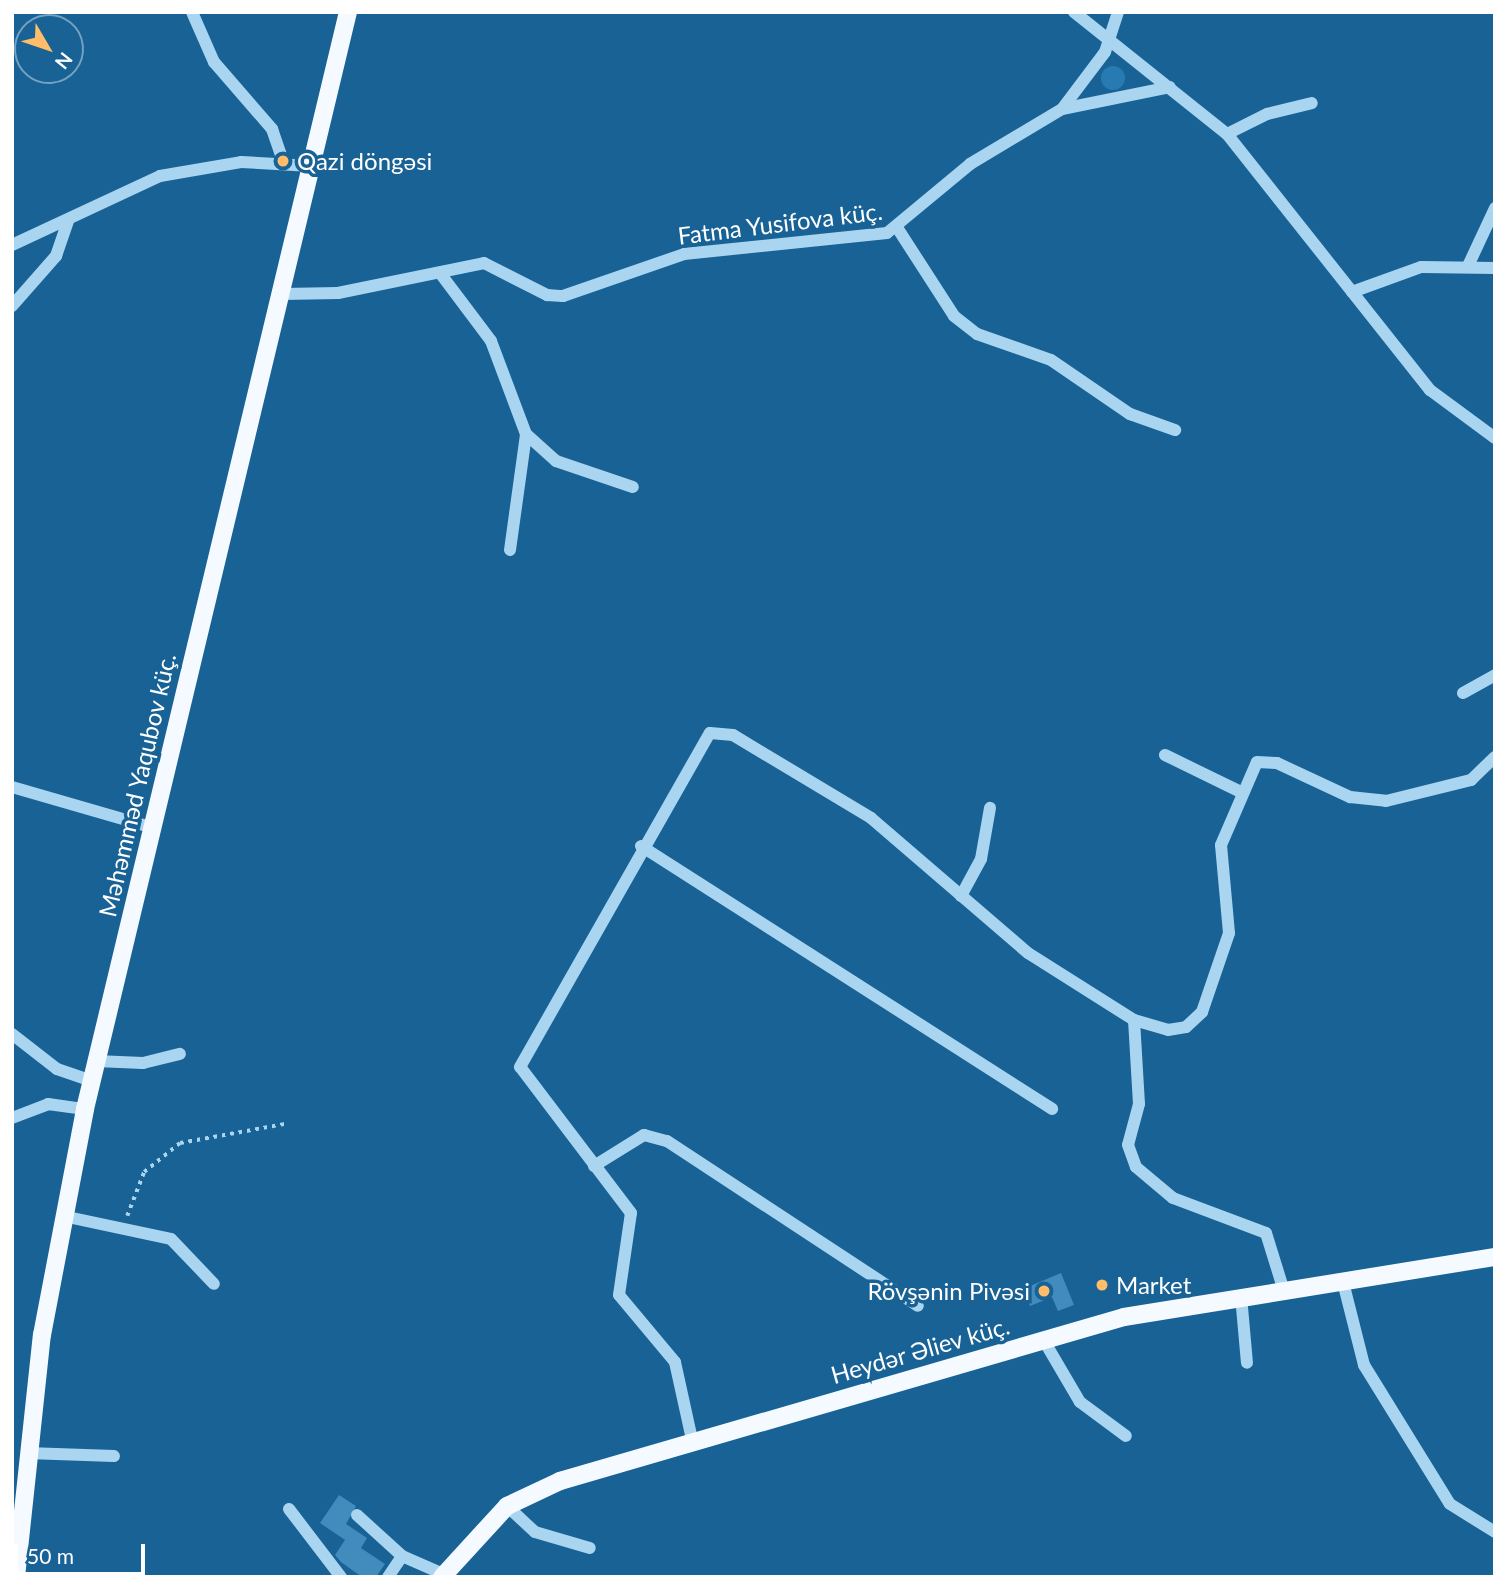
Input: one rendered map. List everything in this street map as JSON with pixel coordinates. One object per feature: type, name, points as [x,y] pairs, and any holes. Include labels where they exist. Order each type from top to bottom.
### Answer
[{"type":"main road","name":"Məhəmməd Yaqubov küç.","points":[[16,1577],[27,1453],[63,1216],[85,1109],[283,294],[348,12]]},
{"type":"main road","name":"Heydər Əliev küç.","points":[[442,1575],[507,1506],[560,1481],[1043,1339],[1241,1296],[1495,1257]]},
{"type":"street","points":[[192,12],[214,62],[272,129],[283,161]]},
{"type":"street","points":[[1074,12],[1109,43],[1170,87],[1227,134],[1441,402],[1495,438]]},
{"type":"street","name":"Fatma Yusifova küç.","points":[[283,294],[338,293],[484,264],[547,295],[563,296],[684,254],[898,229],[970,164],[1062,109],[1109,43],[1118,12]]},
{"type":"street","points":[[1062,109],[1170,87]]},
{"type":"street","points":[[1227,134],[1267,114],[1312,103]]},
{"type":"street","points":[[12,244],[68,221],[160,176],[283,161],[312,166]]},
{"type":"street","points":[[1468,266],[1495,208]]},
{"type":"street","points":[[12,306],[56,256],[68,221]]},
{"type":"street","points":[[898,229],[954,316],[977,334],[1051,360],[1130,414],[1175,430]]},
{"type":"street","points":[[1352,292],[1421,267],[1495,268]]},
{"type":"street","points":[[440,273],[491,341],[526,434],[556,461],[633,486]]},
{"type":"street","points":[[510,550],[526,434]]},
{"type":"street","points":[[1463,693],[1495,675]]},
{"type":"street","points":[[693,1444],[675,1362],[619,1295],[631,1213],[520,1067],[696,748],[722,731],[871,818],[1028,953],[1134,1020],[1168,1030],[1186,1027],[1202,1012],[1229,933],[1221,845],[1241,792],[1257,762],[1269,760],[1350,797],[1386,801],[1471,780],[1495,757]]},
{"type":"street","points":[[1165,755],[1241,792]]},
{"type":"street","points":[[12,787],[152,827]]},
{"type":"street","points":[[961,896],[981,859],[990,808]]},
{"type":"street","points":[[641,846],[1052,1109]]},
{"type":"street","points":[[1134,1020],[1139,1104],[1128,1145],[1136,1167],[1173,1198],[1266,1233],[1283,1291]]},
{"type":"street","points":[[12,1034],[57,1069],[92,1082]]},
{"type":"street","points":[[96,1061],[143,1063],[180,1054]]},
{"type":"street","points":[[12,1118],[48,1104],[85,1109]]},
{"type":"street","points":[[594,1166],[644,1135],[667,1141],[918,1306]]},
{"type":"street","points":[[63,1216],[171,1239],[214,1284]]},
{"type":"street","points":[[1343,1282],[1364,1366],[1450,1504],[1495,1532]]},
{"type":"street","points":[[1241,1296],[1247,1363]]},
{"type":"street","points":[[1043,1339],[1080,1402],[1126,1436]]},
{"type":"street","points":[[27,1453],[114,1456]]},
{"type":"street","points":[[507,1506],[535,1532],[590,1548]]},
{"type":"street","points":[[289,1509],[341,1577]]},
{"type":"street","points":[[357,1515],[402,1556],[442,1575]]},
{"type":"street","points":[[388,1577],[402,1556]]},
{"type":"path","points":[[123,1228],[134,1192],[157,1158],[197,1137],[285,1124]]},
{"type":"shaded area","points":[[1113,66],[1122,69],[1125,78],[1122,87],[1113,90],[1104,87],[1101,78],[1104,69]]},
{"type":"building","points":[[1061,1273],[1074,1305],[1058,1311],[1052,1297],[1030,1306],[1023,1289]]},
{"type":"building","points":[[339,1495],[356,1506],[346,1524],[367,1538],[361,1548],[385,1564],[376,1577],[362,1577],[341,1562],[335,1555],[345,1540],[320,1523]]},
{"type":"place","name":"Qazi döngəsi","points":[[283,161]]},
{"type":"place","name":"Market","points":[[1102,1285]]},
{"type":"place","name":"Rövşənin Pivəsi","points":[[1044,1291]]}]
